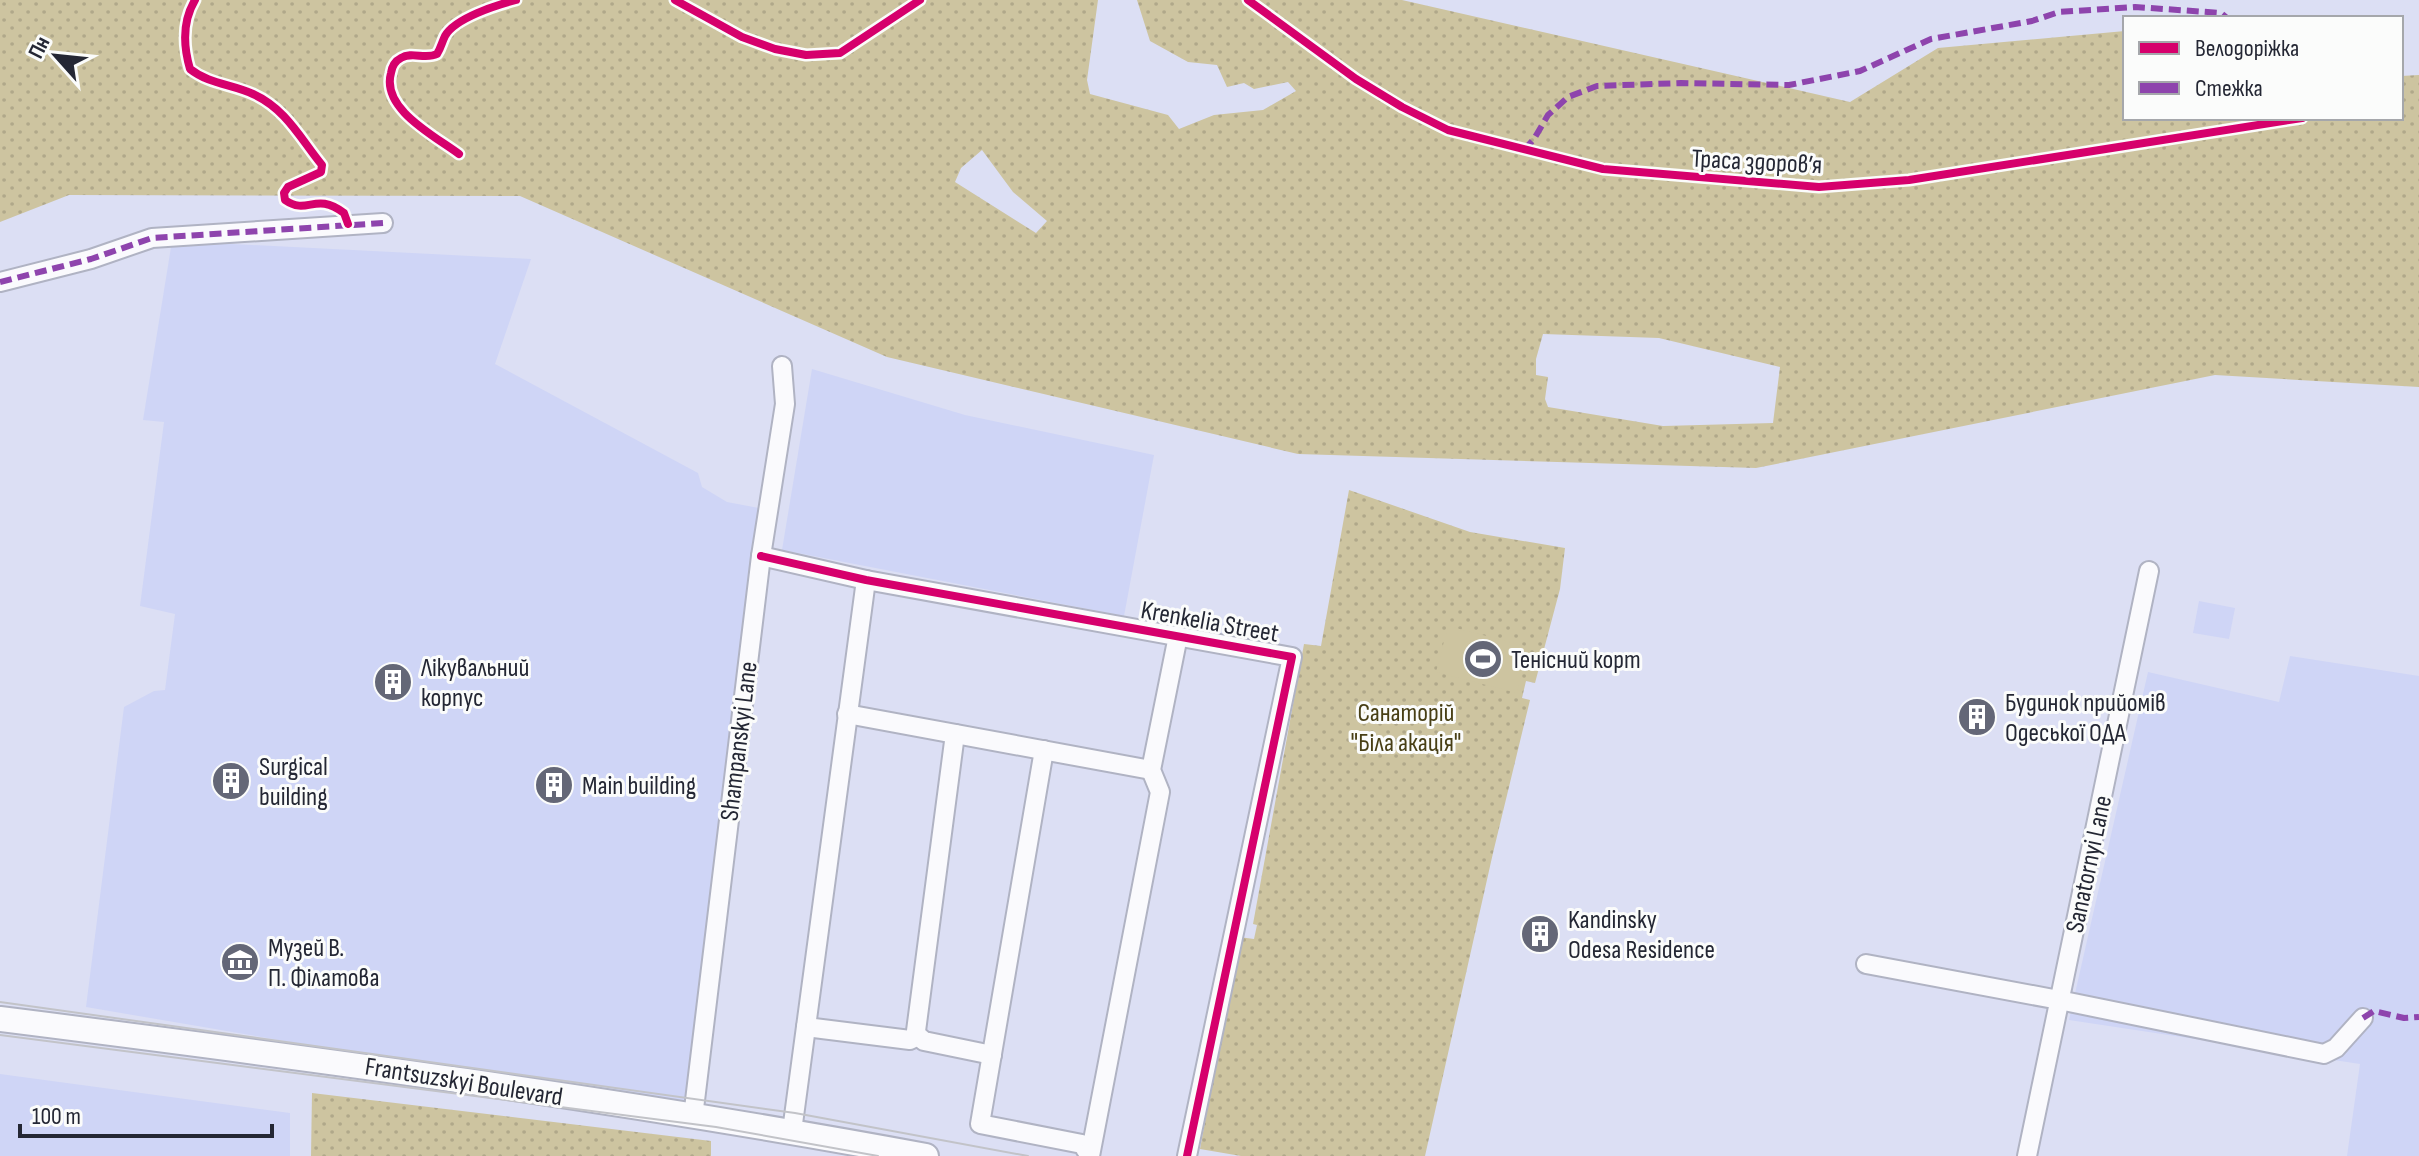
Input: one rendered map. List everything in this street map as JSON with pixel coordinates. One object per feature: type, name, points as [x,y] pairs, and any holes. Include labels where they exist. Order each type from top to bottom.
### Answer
[{"type":"street","points":[[0,282],[91,259],[152,238],[383,223]]},
{"type":"street","name":"Shampanskyi Lane","points":[[693,1117],[761,556],[785,404],[782,366]]},
{"type":"street","name":"Krenkelia Street","points":[[761,556],[866,580],[1292,657],[1187,1156]]},
{"type":"street","name":"Sanatornyi Lane","points":[[2027,1156],[2149,571]]},
{"type":"street","points":[[792,1131],[866,580]]},
{"type":"street","points":[[1090,1156],[1160,792],[1151,770],[1178,636]]},
{"type":"street","points":[[847,714],[1151,770]]},
{"type":"street","points":[[955,734],[916,1025],[918,1036],[924,1041],[992,1055]]},
{"type":"street","points":[[1044,750],[980,1124],[1082,1144],[1090,1156]]},
{"type":"street","points":[[1866,964],[2324,1054],[2336,1048],[2363,1018]]},
{"type":"street","name":"Frantsuzskyi Boulevard","points":[[0,1019],[404,1071],[792,1131],[926,1156]]},
{"type":"street","points":[[806,1027],[910,1040],[918,1036]]},
{"type":"shaded area","points":[[172,241],[531,259],[495,364],[698,473],[702,487],[727,502],[764,509],[689,1110],[86,1007],[124,707],[154,691],[165,690],[175,614],[140,606],[164,422],[143,420]]},
{"type":"shaded area","points":[[812,369],[965,415],[1154,455],[1124,616],[782,550]]},
{"type":"shaded area","points":[[2199,601],[2235,608],[2229,639],[2193,633]]},
{"type":"shaded area","points":[[2290,656],[2419,676],[2419,1156],[2347,1156],[2360,1064],[2069,1020],[2148,672],[2279,702]]},
{"type":"shaded area","points":[[0,1074],[290,1113],[290,1156],[0,1156]]},
{"type":"green space","points":[[0,0],[1098,0],[1087,80],[1090,94],[1168,115],[1179,129],[1214,115],[1263,110],[1296,91],[1288,82],[1254,89],[1244,83],[1227,87],[1217,65],[1188,62],[1150,41],[1137,0],[1402,0],[1850,102],[1938,48],[2123,31],[2123,120],[2403,120],[2403,76],[2419,75],[2419,387],[2215,375],[1756,468],[1298,454],[887,357],[520,196],[69,195],[0,222]],"holes":[[[982,150],[1013,192],[1047,221],[1036,233],[955,182],[961,168]],[[1543,334],[1659,338],[1780,367],[1773,423],[1663,426],[1548,407],[1545,399],[1548,377],[1536,375],[1536,359]]]},
{"type":"green space","name":"Санаторій \"Біла акація\"","points":[[1349,490],[1470,532],[1565,548],[1560,589],[1535,683],[1526,681],[1522,698],[1530,700],[1425,1156],[1241,1156],[1200,1149],[1239,937],[1254,939],[1257,925],[1253,924],[1304,644],[1321,646]]},
{"type":"green space","name":"Тенісний корт","points":[[1448,626],[1529,647],[1517,693],[1436,672]]},
{"type":"green space","points":[[312,1093],[711,1141],[711,1156],[311,1156]]},
{"type":"tram line","points":[[0,1002],[795,1113],[1028,1156]]},
{"type":"tram line","points":[[0,1035],[716,1127],[878,1156]]},
{"type":"marked path","points":[[1524,150],[1548,115],[1568,97],[1597,86],[1681,83],[1789,85],[1860,71],[1931,39],[2032,21],[2059,12],[2135,7],[2221,13],[2225,16]]},
{"type":"marked path","points":[[0,282],[91,259],[152,238],[383,223]]},
{"type":"marked path","points":[[2363,1018],[2374,1011],[2404,1018],[2419,1017]]},
{"type":"cycle path","points":[[195,0],[185,34],[190,69],[205,78],[253,94],[284,116],[322,165],[321,172],[288,187],[284,193],[285,200],[300,206],[319,203],[334,207],[344,213],[348,224]]},
{"type":"cycle path","points":[[459,154],[402,110],[390,86],[392,68],[405,56],[437,54],[445,36],[458,23],[516,0]]},
{"type":"cycle path","points":[[675,0],[742,37],[775,49],[806,55],[840,53],[920,0]]},
{"type":"cycle path","name":"Траса здоров’я","points":[[1248,0],[1356,79],[1448,130],[1603,169],[1819,187],[1909,180],[2289,120]]},
{"type":"cycle path","points":[[761,556],[866,580],[1292,657],[1187,1156]]},
{"type":"place","name":"Тенісний корт","points":[[1483,659]]},
{"type":"place","name":"Лікувальний корпус","points":[[393,682]]},
{"type":"place","name":"Будинок прийомів Одеської ОДА","points":[[1977,717]]},
{"type":"place","name":"Surgical building","points":[[231,781]]},
{"type":"place","name":"Main building","points":[[554,785]]},
{"type":"place","name":"Kandinsky Odesa Residence","points":[[1540,934]]},
{"type":"place","name":"Музей В. П. Філатова","points":[[240,962]]}]
